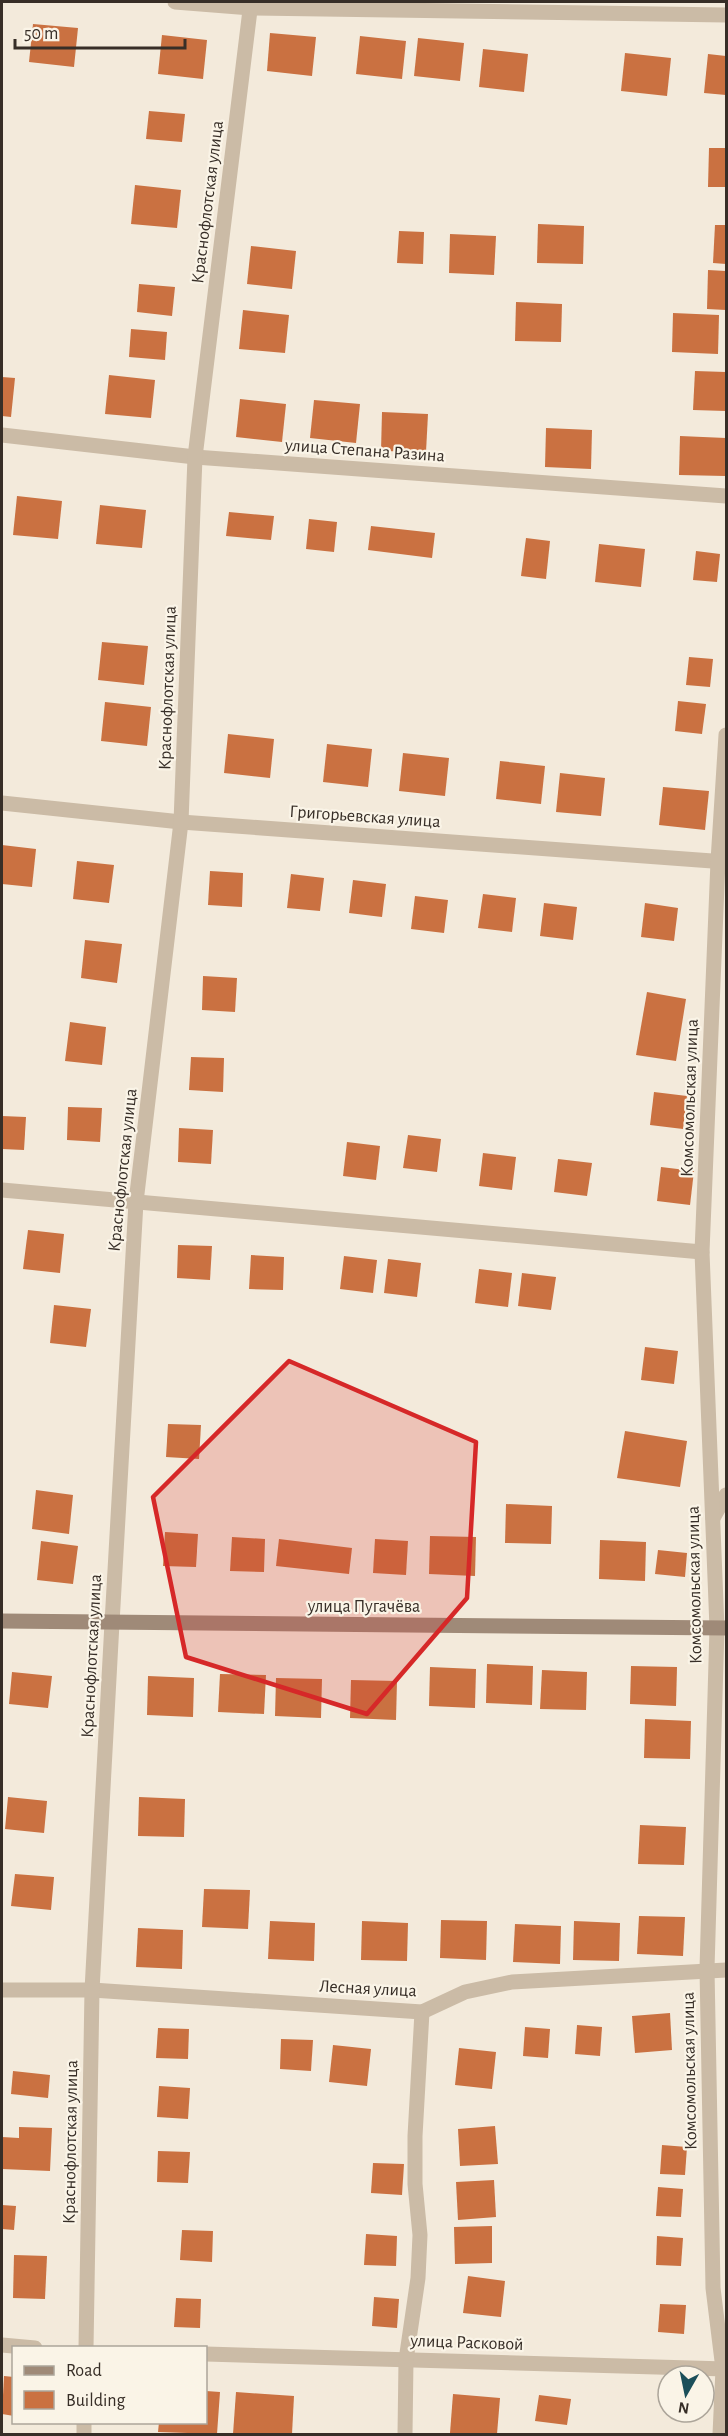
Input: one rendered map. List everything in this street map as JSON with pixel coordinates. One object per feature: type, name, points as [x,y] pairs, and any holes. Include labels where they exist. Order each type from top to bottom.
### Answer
[{"type":"main road","name":"улица Пугачёва","points":[[2,1621],[722,1628]]},
{"type":"street","points":[[175,2],[726,15]]},
{"type":"street","name":"Краснофлотская улица","points":[[86,2346],[92,1990],[136,1202],[181,822],[195,457],[251,5]]},
{"type":"street","name":"улица Степана Разина","points":[[2,435],[195,457],[726,496]]},
{"type":"street","name":"Комсомольская улица","points":[[720,2434],[725,2369],[713,2288],[707,1970],[722,1628],[713,1519],[702,1252],[722,861],[726,735]]},
{"type":"street","name":"Григорьевская улица","points":[[2,803],[181,822],[722,861]]},
{"type":"street","points":[[2,1190],[702,1252]]},
{"type":"street","points":[[713,1519],[726,1495]]},
{"type":"street","name":"Лесная улица","points":[[2,1990],[92,1990],[422,2012],[465,1992],[512,1982],[726,1970]]},
{"type":"street","points":[[405,2434],[406,2360],[418,2278],[420,2235],[415,2184],[422,2012]]},
{"type":"street","name":"улица Расковой","points":[[207,2354],[725,2369]]},
{"type":"highlighted area","points":[[289,1361],[476,1442],[467,1598],[367,1714],[186,1657],[153,1497]]},
{"type":"building","points":[[33,24],[78,28],[74,67],[29,62]]},
{"type":"building","points":[[270,33],[316,37],[312,76],[267,71]]},
{"type":"building","points":[[162,35],[207,40],[203,79],[158,74]]},
{"type":"building","points":[[360,36],[406,41],[402,79],[356,74]]},
{"type":"building","points":[[418,38],[464,43],[460,81],[414,76]]},
{"type":"building","points":[[483,49],[528,54],[524,92],[479,87]]},
{"type":"building","points":[[625,53],[671,58],[667,96],[621,91]]},
{"type":"building","points":[[708,54],[726,56],[726,95],[704,93]]},
{"type":"building","points":[[149,111],[185,114],[182,142],[146,139]]},
{"type":"building","points":[[709,148],[726,148],[726,187],[708,187]]},
{"type":"building","points":[[135,185],[181,190],[177,228],[131,224]]},
{"type":"building","points":[[538,224],[584,226],[583,264],[537,263]]},
{"type":"building","points":[[715,225],[726,225],[726,264],[713,263]]},
{"type":"building","points":[[399,231],[424,232],[423,264],[397,263]]},
{"type":"building","points":[[450,234],[496,236],[494,275],[449,273]]},
{"type":"building","points":[[251,246],[296,251],[292,289],[247,284]]},
{"type":"building","points":[[708,270],[726,271],[726,310],[707,309]]},
{"type":"building","points":[[139,284],[175,287],[172,316],[137,312]]},
{"type":"building","points":[[516,302],[562,304],[561,342],[515,341]]},
{"type":"building","points":[[243,310],[289,315],[285,353],[239,349]]},
{"type":"building","points":[[673,313],[719,315],[718,354],[672,352]]},
{"type":"building","points":[[131,329],[167,332],[165,360],[129,357]]},
{"type":"building","points":[[695,371],[726,372],[726,411],[693,410]]},
{"type":"building","points":[[109,375],[155,380],[151,418],[105,414]]},
{"type":"building","points":[[2,377],[15,378],[11,417],[2,416]]},
{"type":"building","points":[[240,399],[286,404],[282,442],[236,437]]},
{"type":"building","points":[[314,400],[360,404],[356,443],[310,438]]},
{"type":"building","points":[[382,412],[428,414],[426,452],[381,451]]},
{"type":"building","points":[[546,428],[592,430],[591,469],[545,467]]},
{"type":"building","points":[[680,436],[726,438],[725,476],[679,475]]},
{"type":"building","points":[[17,496],[62,501],[58,539],[13,535]]},
{"type":"building","points":[[100,505],[146,510],[142,548],[96,544]]},
{"type":"building","points":[[229,512],[274,516],[271,540],[226,536]]},
{"type":"building","points":[[309,519],[337,522],[334,552],[306,549]]},
{"type":"building","points":[[371,526],[435,533],[432,558],[368,550]]},
{"type":"building","points":[[526,538],[550,541],[546,579],[521,576]]},
{"type":"building","points":[[599,544],[645,549],[641,587],[595,582]]},
{"type":"building","points":[[696,551],[720,554],[717,582],[693,580]]},
{"type":"building","points":[[102,642],[148,646],[144,685],[98,680]]},
{"type":"building","points":[[689,657],[713,659],[710,687],[686,685]]},
{"type":"building","points":[[678,701],[706,704],[702,734],[675,731]]},
{"type":"building","points":[[105,702],[151,707],[147,746],[101,741]]},
{"type":"building","points":[[228,734],[274,739],[270,778],[224,773]]},
{"type":"building","points":[[327,744],[372,749],[368,787],[323,782]]},
{"type":"building","points":[[403,753],[449,758],[445,796],[399,791]]},
{"type":"building","points":[[500,761],[545,766],[541,804],[496,799]]},
{"type":"building","points":[[560,773],[605,778],[601,816],[556,812]]},
{"type":"building","points":[[663,787],[709,791],[705,830],[659,825]]},
{"type":"building","points":[[2,845],[36,849],[32,887],[2,884]]},
{"type":"building","points":[[77,861],[114,865],[109,903],[73,899]]},
{"type":"building","points":[[210,871],[243,873],[242,907],[208,905]]},
{"type":"building","points":[[291,874],[324,878],[320,911],[287,908]]},
{"type":"building","points":[[353,880],[386,884],[382,917],[349,913]]},
{"type":"building","points":[[483,894],[516,898],[512,932],[478,928]]},
{"type":"building","points":[[415,896],[448,900],[444,933],[411,929]]},
{"type":"building","points":[[544,903],[577,907],[573,940],[540,936]]},
{"type":"building","points":[[645,903],[678,908],[674,941],[641,937]]},
{"type":"building","points":[[85,940],[122,944],[117,983],[81,978]]},
{"type":"building","points":[[203,976],[237,978],[235,1012],[202,1010]]},
{"type":"building","points":[[647,992],[686,999],[676,1061],[636,1055]]},
{"type":"building","points":[[70,1022],[106,1027],[102,1065],[65,1061]]},
{"type":"building","points":[[191,1057],[224,1058],[223,1092],[189,1090]]},
{"type":"building","points":[[654,1092],[687,1096],[683,1129],[650,1125]]},
{"type":"building","points":[[68,1107],[102,1108],[100,1142],[67,1140]]},
{"type":"building","points":[[2,1116],[26,1117],[24,1150],[2,1149]]},
{"type":"building","points":[[179,1128],[213,1130],[211,1164],[178,1162]]},
{"type":"building","points":[[408,1135],[441,1139],[437,1172],[403,1168]]},
{"type":"building","points":[[347,1142],[380,1146],[376,1180],[343,1176]]},
{"type":"building","points":[[483,1153],[516,1157],[512,1190],[479,1186]]},
{"type":"building","points":[[558,1159],[592,1163],[587,1196],[554,1192]]},
{"type":"building","points":[[661,1167],[694,1171],[690,1205],[657,1201]]},
{"type":"building","points":[[28,1230],[64,1234],[60,1273],[23,1269]]},
{"type":"building","points":[[178,1245],[212,1246],[210,1280],[177,1278]]},
{"type":"building","points":[[251,1255],[284,1257],[283,1290],[249,1289]]},
{"type":"building","points":[[344,1256],[377,1260],[373,1293],[340,1289]]},
{"type":"building","points":[[388,1259],[421,1263],[417,1297],[384,1293]]},
{"type":"building","points":[[479,1269],[512,1273],[508,1307],[475,1303]]},
{"type":"building","points":[[522,1273],[556,1277],[551,1310],[518,1306]]},
{"type":"building","points":[[54,1305],[91,1309],[86,1347],[50,1343]]},
{"type":"building","points":[[645,1347],[678,1351],[674,1384],[641,1380]]},
{"type":"building","points":[[168,1424],[201,1425],[199,1459],[166,1457]]},
{"type":"building","points":[[625,1431],[687,1441],[680,1487],[617,1478]]},
{"type":"building","points":[[36,1490],[73,1495],[69,1534],[32,1529]]},
{"type":"building","points":[[506,1504],[552,1506],[551,1544],[505,1543]]},
{"type":"building","points":[[165,1532],[198,1534],[196,1567],[163,1566]]},
{"type":"building","points":[[430,1536],[476,1537],[475,1576],[429,1574]]},
{"type":"building","points":[[232,1537],[265,1539],[264,1572],[230,1571]]},
{"type":"building","points":[[279,1539],[352,1548],[349,1574],[276,1566]]},
{"type":"building","points":[[375,1539],[408,1541],[406,1575],[373,1573]]},
{"type":"building","points":[[600,1540],[646,1542],[645,1581],[599,1579]]},
{"type":"building","points":[[41,1541],[78,1546],[73,1584],[37,1580]]},
{"type":"building","points":[[658,1550],[687,1553],[685,1577],[655,1574]]},
{"type":"building","points":[[487,1664],[533,1666],[532,1705],[486,1703]]},
{"type":"building","points":[[631,1666],[677,1667],[676,1706],[630,1704]]},
{"type":"building","points":[[430,1667],[476,1669],[475,1708],[429,1706]]},
{"type":"building","points":[[542,1670],[587,1672],[586,1710],[540,1709]]},
{"type":"building","points":[[12,1672],[52,1676],[48,1708],[9,1704]]},
{"type":"building","points":[[220,1674],[266,1675],[264,1714],[218,1712]]},
{"type":"building","points":[[148,1676],[194,1678],[193,1717],[147,1715]]},
{"type":"building","points":[[276,1678],[322,1679],[321,1718],[275,1716]]},
{"type":"building","points":[[351,1680],[397,1681],[396,1720],[350,1718]]},
{"type":"building","points":[[645,1719],[691,1721],[690,1759],[644,1758]]},
{"type":"building","points":[[8,1797],[47,1801],[44,1833],[5,1829]]},
{"type":"building","points":[[139,1797],[185,1799],[184,1837],[138,1836]]},
{"type":"building","points":[[640,1825],[686,1827],[684,1865],[638,1864]]},
{"type":"building","points":[[15,1874],[54,1877],[51,1910],[11,1906]]},
{"type":"building","points":[[204,1889],[250,1890],[248,1929],[202,1927]]},
{"type":"building","points":[[639,1916],[685,1917],[683,1956],[637,1954]]},
{"type":"building","points":[[441,1920],[487,1921],[486,1960],[440,1958]]},
{"type":"building","points":[[270,1921],[315,1923],[314,1961],[268,1959]]},
{"type":"building","points":[[362,1921],[408,1923],[407,1961],[361,1960]]},
{"type":"building","points":[[574,1921],[620,1923],[619,1961],[573,1960]]},
{"type":"building","points":[[515,1924],[561,1926],[560,1964],[513,1962]]},
{"type":"building","points":[[138,1928],[183,1930],[182,1969],[136,1967]]},
{"type":"building","points":[[670,2013],[672,2050],[635,2053],[632,2016]]},
{"type":"building","points":[[577,2025],[602,2027],[600,2056],[575,2054]]},
{"type":"building","points":[[525,2027],[550,2029],[548,2058],[523,2056]]},
{"type":"building","points":[[158,2028],[189,2029],[188,2059],[156,2058]]},
{"type":"building","points":[[281,2039],[313,2040],[311,2071],[280,2069]]},
{"type":"building","points":[[333,2045],[371,2049],[367,2086],[329,2082]]},
{"type":"building","points":[[459,2048],[496,2052],[492,2089],[455,2085]]},
{"type":"building","points":[[13,2071],[50,2075],[48,2098],[11,2094]]},
{"type":"building","points":[[159,2086],[190,2088],[188,2119],[157,2117]]},
{"type":"building","points":[[495,2126],[498,2164],[460,2166],[458,2129]]},
{"type":"building","points":[[19,2127],[52,2128],[50,2171],[2,2169],[2,2137],[19,2138]]},
{"type":"building","points":[[662,2145],[687,2147],[685,2175],[660,2174]]},
{"type":"building","points":[[158,2151],[190,2152],[188,2183],[157,2182]]},
{"type":"building","points":[[373,2163],[404,2164],[402,2195],[371,2193]]},
{"type":"building","points":[[494,2180],[496,2217],[458,2220],[456,2182]]},
{"type":"building","points":[[658,2187],[683,2189],[681,2217],[656,2216]]},
{"type":"building","points":[[2,2205],[16,2206],[14,2230],[2,2229]]},
{"type":"building","points":[[492,2226],[492,2263],[455,2264],[454,2227]]},
{"type":"building","points":[[182,2230],[213,2231],[212,2262],[180,2260]]},
{"type":"building","points":[[366,2234],[397,2236],[396,2266],[364,2265]]},
{"type":"building","points":[[657,2236],[683,2238],[681,2266],[656,2265]]},
{"type":"building","points":[[14,2255],[47,2256],[45,2299],[13,2298]]},
{"type":"building","points":[[468,2276],[505,2281],[501,2317],[463,2313]]},
{"type":"building","points":[[374,2297],[399,2299],[397,2328],[372,2326]]},
{"type":"building","points":[[176,2298],[201,2299],[200,2328],[174,2327]]},
{"type":"building","points":[[660,2304],[686,2305],[684,2334],[658,2332]]},
{"type":"building","points":[[4,2376],[12,2377],[12,2416],[2,2414]]},
{"type":"building","points":[[207,2391],[220,2392],[217,2434],[158,2432],[159,2424],[207,2424]]},
{"type":"building","points":[[236,2392],[294,2396],[292,2434],[233,2434]]},
{"type":"building","points":[[453,2394],[500,2398],[497,2434],[450,2433]]},
{"type":"building","points":[[539,2395],[571,2399],[567,2425],[535,2421]]}]
